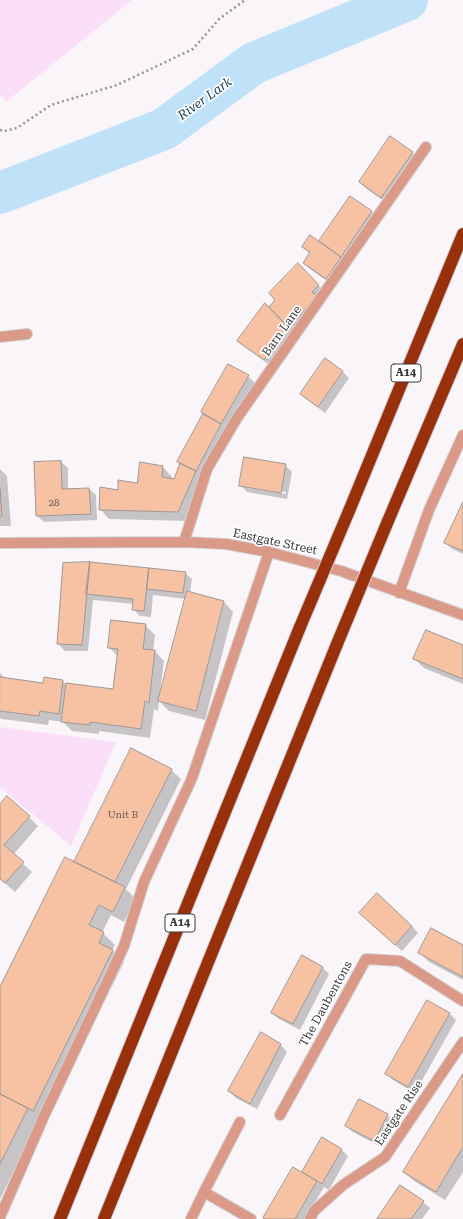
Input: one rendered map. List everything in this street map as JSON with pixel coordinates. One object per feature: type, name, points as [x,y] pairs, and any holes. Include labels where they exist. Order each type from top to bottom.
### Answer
[{"type":"highway","name":"A14","points":[[60,1219],[300,628],[463,234]]},
{"type":"highway","points":[[104,1219],[337,644],[463,344]]},
{"type":"street","name":"Barn Lane","points":[[184,542],[207,469],[233,424],[426,147]]},
{"type":"street","points":[[0,337],[27,334]]},
{"type":"street","points":[[399,593],[429,510],[463,435]]},
{"type":"street","name":"Eastgate Street","points":[[0,543],[184,542],[226,544],[269,552],[341,571],[463,615]]},
{"type":"street","points":[[0,1217],[44,1116],[124,946],[144,882],[192,778],[269,552]]},
{"type":"street","name":"The Daubentons","points":[[280,1116],[366,958],[400,961],[463,1001]]},
{"type":"street","name":"Eastgate Rise","points":[[310,1219],[314,1211],[343,1185],[385,1157],[463,1042]]},
{"type":"street","points":[[191,1219],[240,1122]]},
{"type":"street","points":[[204,1192],[251,1219]]},
{"type":"path","points":[[0,130],[4,131],[17,128],[51,105],[117,85],[193,49],[219,19],[245,0]]},
{"type":"shaded area","points":[[0,0],[132,0],[6,102],[0,95]]},
{"type":"shaded area","points":[[0,727],[116,742],[71,846],[0,787]]},
{"type":"building","points":[[390,136],[413,152],[381,198],[359,182]]},
{"type":"building","points":[[350,196],[372,211],[341,257],[319,241]]},
{"type":"building","points":[[310,235],[341,257],[326,279],[303,263],[310,252],[302,247]]},
{"type":"building","points":[[298,263],[319,285],[312,292],[317,296],[289,328],[269,307],[275,300],[269,293]]},
{"type":"building","points":[[265,303],[289,328],[264,360],[237,341]]},
{"type":"building","points":[[325,358],[343,371],[318,407],[300,394]]},
{"type":"building","points":[[228,364],[249,375],[221,424],[201,412]]},
{"type":"building","points":[[203,414],[221,424],[196,471],[177,462]]},
{"type":"building","points":[[244,457],[286,464],[281,493],[239,486]]},
{"type":"building","points":[[61,461],[62,489],[89,488],[91,514],[36,516],[34,462]]},
{"type":"building","points":[[140,462],[163,466],[162,477],[174,479],[180,463],[196,471],[178,512],[99,510],[100,487],[118,490],[118,480],[137,483]]},
{"type":"building","points":[[0,489],[2,516],[0,517]]},
{"type":"building","points":[[463,502],[463,551],[444,543]]},
{"type":"building","points":[[90,562],[149,568],[144,611],[132,610],[133,599],[86,594]]},
{"type":"building","points":[[90,562],[82,645],[57,644],[63,563]]},
{"type":"building","points":[[149,568],[186,572],[183,593],[147,589]]},
{"type":"building","points":[[187,591],[224,601],[196,711],[158,701]]},
{"type":"building","points":[[111,620],[146,624],[143,649],[155,650],[149,703],[145,701],[141,729],[90,722],[90,725],[61,722],[66,683],[113,689],[118,649],[108,648]]},
{"type":"building","points":[[426,630],[463,645],[463,679],[413,659]]},
{"type":"building","points":[[0,677],[43,683],[44,677],[63,680],[59,714],[40,711],[39,716],[0,711]]},
{"type":"building","points":[[131,748],[172,769],[115,882],[74,862]]},
{"type":"building","points":[[7,796],[30,816],[4,845],[24,862],[5,883],[0,879],[0,804]]},
{"type":"building","points":[[65,857],[125,887],[113,912],[99,905],[89,925],[104,932],[99,943],[113,950],[33,1111],[0,1094],[0,987]]},
{"type":"building","points":[[377,893],[412,926],[395,945],[359,913]]},
{"type":"building","points":[[431,928],[463,945],[463,977],[418,953]]},
{"type":"building","points":[[302,955],[323,967],[293,1024],[271,1013]]},
{"type":"building","points":[[427,1000],[450,1013],[408,1087],[385,1074]]},
{"type":"building","points":[[261,1032],[281,1044],[250,1104],[228,1091]]},
{"type":"building","points":[[463,1074],[463,1147],[436,1192],[403,1172]]},
{"type":"building","points":[[0,1094],[28,1108],[0,1164]]},
{"type":"building","points":[[359,1099],[388,1114],[374,1141],[345,1126]]},
{"type":"building","points":[[322,1137],[342,1149],[322,1184],[302,1172]]},
{"type":"building","points":[[293,1167],[317,1181],[295,1219],[263,1218]]},
{"type":"building","points":[[400,1185],[424,1201],[411,1219],[377,1219]]},
{"type":"waterway","name":"River Lark","points":[[0,193],[164,129],[254,63],[407,0]]}]
